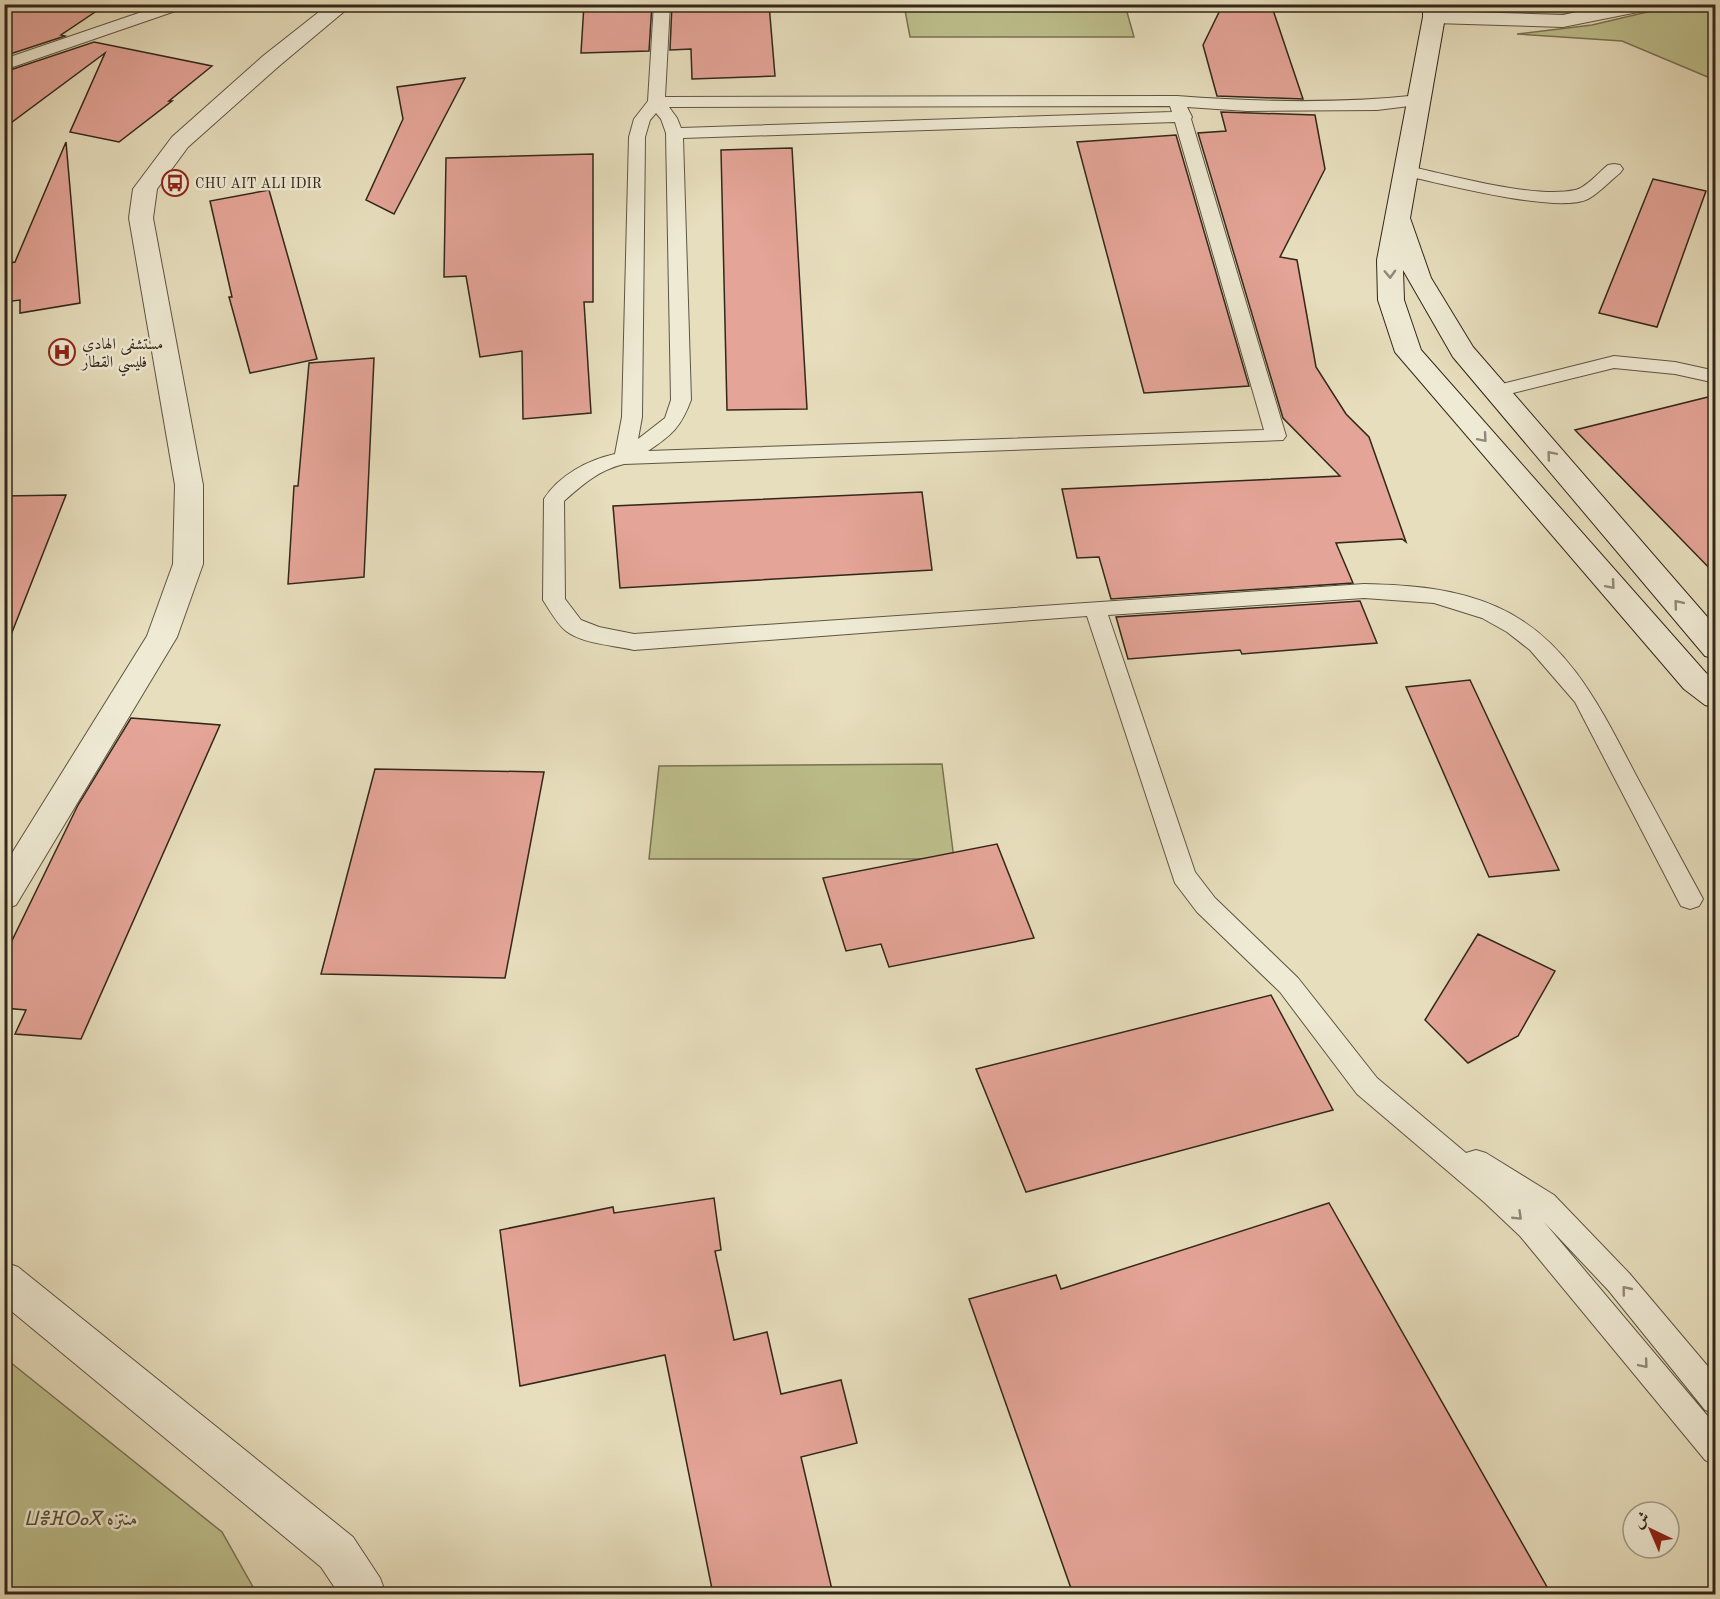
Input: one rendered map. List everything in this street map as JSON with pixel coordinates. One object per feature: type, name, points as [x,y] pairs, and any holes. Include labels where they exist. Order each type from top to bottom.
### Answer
[{"type":"street","points":[[1648,4],[1563,21],[1434,11],[1416,124],[1390,260],[1391,300],[1408,352],[1695,681],[1716,697]]},
{"type":"street","points":[[4,896],[162,637],[188,564],[189,485],[141,218],[145,189],[180,142],[334,6]]},
{"type":"street","points":[[1398,216],[1418,278],[1462,351],[1716,648]]},
{"type":"street","points":[[4,1280],[337,1552],[364,1594]]},
{"type":"lane","points":[[4,65],[182,4]]},
{"type":"lane","points":[[624,458],[632,417],[637,137],[642,119],[656,102],[662,4]]},
{"type":"lane","points":[[674,133],[1247,106],[1377,105],[1420,100]]},
{"type":"lane","points":[[656,102],[1367,112],[1416,124]]},
{"type":"lane","points":[[624,458],[663,432],[674,420],[681,400],[674,133],[669,118],[656,102]]},
{"type":"lane","points":[[1179,109],[1276,436],[624,458],[602,463],[577,478],[554,499],[554,600],[573,625],[594,634],[634,642],[1095,608],[1352,592],[1404,592],[1443,597],[1475,605],[1512,623],[1551,656],[1584,698],[1690,899]]},
{"type":"lane","points":[[1407,171],[1525,195],[1551,197],[1582,195],[1614,169]]},
{"type":"lane","points":[[1497,391],[1614,362],[1675,368],[1716,376]]},
{"type":"lane","points":[[1095,608],[1184,876],[1206,905],[1289,985],[1342,1056],[1393,1110],[1494,1193],[1530,1227],[1716,1450]]},
{"type":"lane","points":[[1393,1110],[1544,1204],[1619,1282],[1716,1400]]},
{"type":"green space","points":[[904,5],[1125,5],[1134,37],[910,37]]},
{"type":"green space","points":[[1457,5],[1608,5],[1572,14],[1534,16],[1458,11]]},
{"type":"green space","points":[[1677,5],[1715,5],[1715,80],[1622,41],[1517,34],[1592,25]]},
{"type":"green space","points":[[942,764],[954,859],[649,859],[659,766]]},
{"type":"green space","name":"ⵡⴻⴼⵔⴰⴳ منتزه","points":[[5,1358],[222,1532],[257,1594],[5,1594]]},
{"type":"building","points":[[4,4],[107,4],[61,35],[65,36],[4,56]]},
{"type":"building","points":[[584,4],[652,4],[649,51],[581,53]]},
{"type":"building","points":[[672,4],[769,4],[775,76],[692,79],[691,49],[670,50]]},
{"type":"building","points":[[1223,4],[1271,4],[1303,99],[1217,96],[1203,45]]},
{"type":"building","points":[[94,42],[212,66],[119,142],[70,132],[105,53],[4,128],[4,72]]},
{"type":"building","points":[[465,78],[394,214],[366,200],[403,119],[397,87]]},
{"type":"building","points":[[1221,112],[1315,115],[1325,169],[1280,257],[1297,260],[1316,367],[1346,414],[1369,437],[1406,542],[1402,539],[1336,543],[1353,583],[1111,599],[1099,557],[1077,558],[1062,489],[1340,476],[1283,418],[1198,133],[1226,131]]},
{"type":"building","points":[[1176,135],[1249,386],[1144,393],[1077,142]]},
{"type":"building","points":[[66,142],[80,303],[20,313],[20,300],[4,302],[4,264],[15,262]]},
{"type":"building","points":[[792,148],[807,409],[727,410],[721,150]]},
{"type":"building","points":[[593,154],[593,302],[584,302],[591,413],[523,419],[522,351],[480,357],[466,276],[444,277],[446,158]]},
{"type":"building","points":[[1653,179],[1706,191],[1657,327],[1599,313]]},
{"type":"building","points":[[269,190],[317,359],[250,373],[229,297],[232,297],[210,201]]},
{"type":"building","points":[[374,358],[364,577],[288,584],[294,486],[298,486],[309,363]]},
{"type":"building","points":[[1716,395],[1716,575],[1575,430]]},
{"type":"building","points":[[922,492],[932,570],[620,588],[613,506]]},
{"type":"building","points":[[66,495],[7,645],[4,645],[4,496]]},
{"type":"building","points":[[1360,601],[1377,643],[1242,654],[1240,650],[1128,659],[1116,617]]},
{"type":"building","points":[[1470,680],[1559,870],[1489,877],[1406,687]]},
{"type":"building","points":[[131,718],[220,725],[81,1039],[15,1034],[26,1010],[4,1008],[4,957],[78,805]]},
{"type":"building","points":[[375,769],[544,772],[505,978],[321,974]]},
{"type":"building","points":[[997,844],[1034,938],[889,967],[881,944],[846,951],[823,878]]},
{"type":"building","points":[[1478,934],[1555,971],[1518,1036],[1468,1063],[1425,1020]]},
{"type":"building","points":[[1271,995],[1333,1110],[1026,1192],[976,1069]]},
{"type":"building","points":[[714,1198],[721,1250],[715,1251],[734,1340],[767,1332],[781,1394],[841,1380],[857,1443],[801,1457],[833,1594],[713,1594],[665,1355],[520,1386],[500,1230],[613,1207],[614,1213]]},
{"type":"building","points":[[1329,1203],[1551,1594],[1073,1594],[969,1299],[1056,1275],[1061,1289]]},
{"type":"place","name":"CHU AIT ALI IDIR","points":[[175,183]]},
{"type":"place","name":"مستشفى الهادي فليسي القطار","points":[[62,352]]}]
